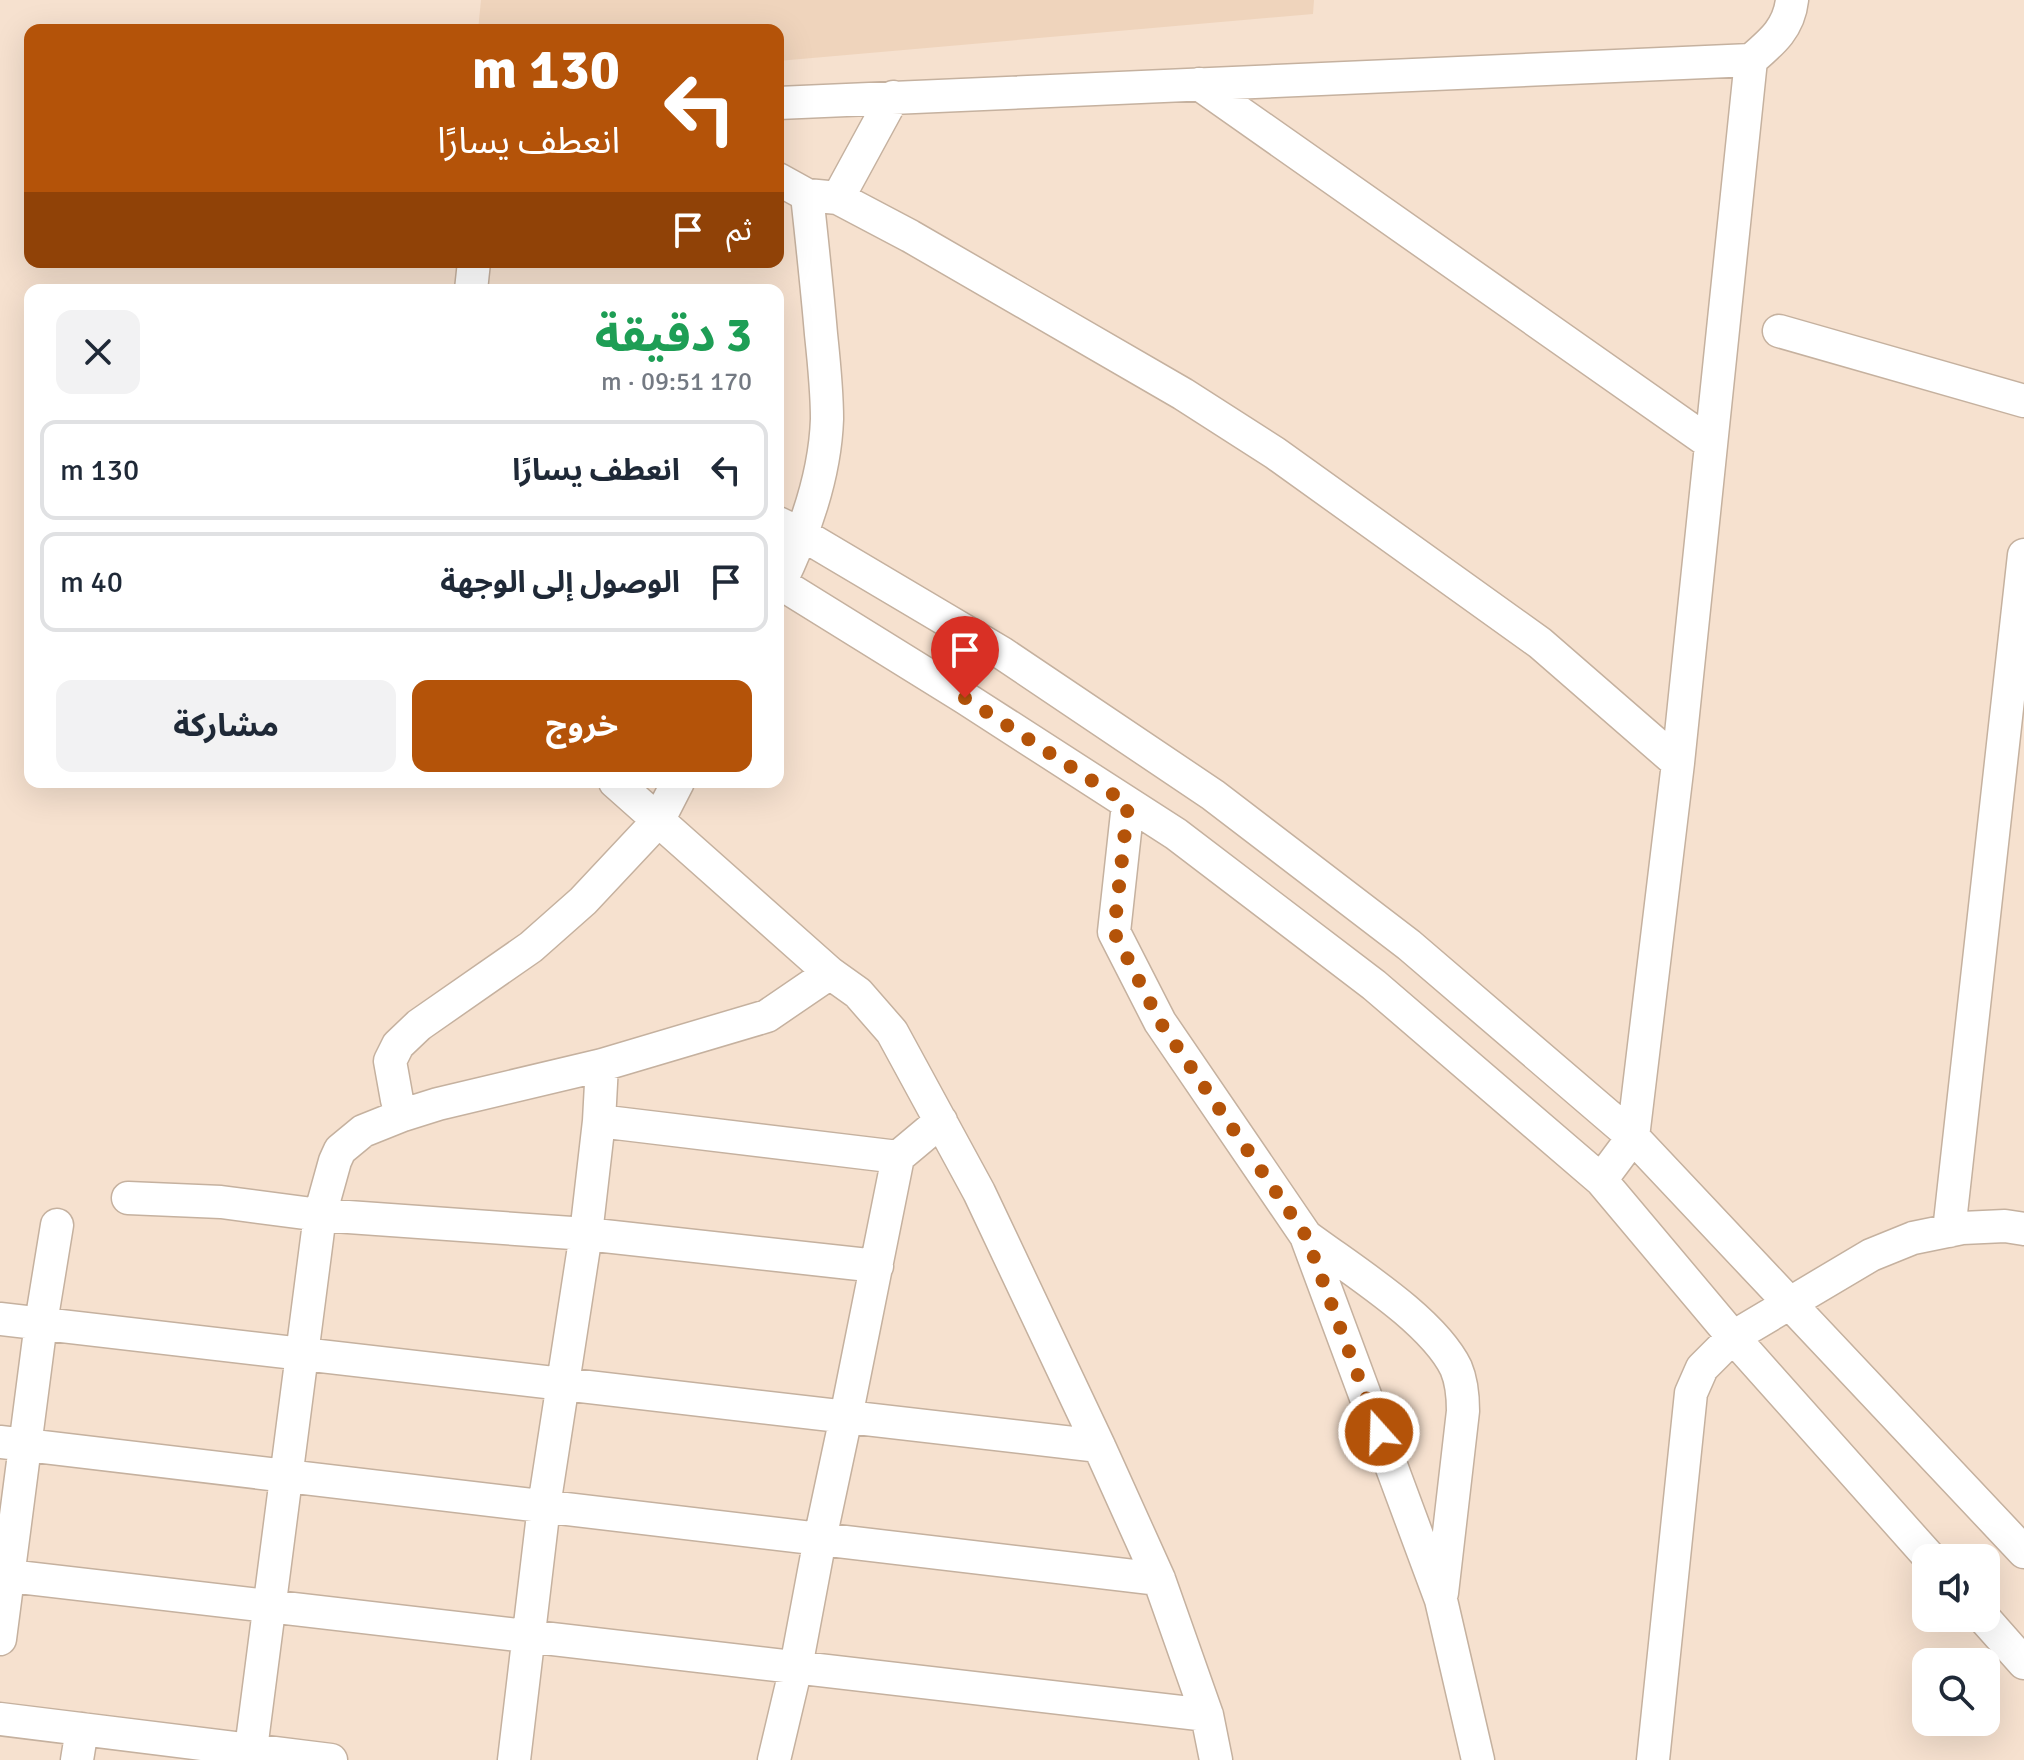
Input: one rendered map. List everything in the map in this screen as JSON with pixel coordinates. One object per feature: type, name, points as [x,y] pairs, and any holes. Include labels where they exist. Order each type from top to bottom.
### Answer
[{"type":"street","points":[[784,103],[1751,60],[1778,36],[1791,10],[1792,0]]},
{"type":"street","points":[[1601,1180],[1633,1137],[1678,763],[1751,60]]},
{"type":"street","points":[[1199,84],[1710,443]]},
{"type":"street","points":[[784,559],[790,529],[818,483],[827,421],[822,196],[893,97]]},
{"type":"street","points":[[784,181],[910,236],[1169,386],[1275,453],[1540,643],[1678,763]]},
{"type":"street","points":[[1779,331],[2024,401]]},
{"type":"street","points":[[790,529],[1002,653],[1213,795],[1409,945],[1633,1137],[2024,1552]]},
{"type":"street","points":[[1949,1231],[2024,555]]},
{"type":"street","points":[[784,587],[965,698],[1176,834],[1374,985],[1601,1180],[1733,1337],[1918,1544]]},
{"type":"street","points":[[622,788],[830,973],[858,993],[892,1032],[979,1192],[1159,1579],[1207,1715],[1216,1760]]},
{"type":"street","points":[[403,1115],[390,1061],[398,1045],[419,1025],[531,947],[583,901],[658,821],[675,788]]},
{"type":"street","points":[[1128,804],[1114,932],[1160,1022],[1306,1236],[1441,1600],[1478,1760]]},
{"type":"street","points":[[251,1749],[320,1215],[340,1150],[363,1131],[438,1104],[602,1065],[767,1016],[830,973]]},
{"type":"street","points":[[514,1760],[544,1506],[586,1234],[602,1065]]},
{"type":"street","points":[[599,1121],[898,1157]]},
{"type":"street","points":[[774,1760],[796,1667],[898,1157],[941,1121]]},
{"type":"street","points":[[128,1198],[221,1202],[320,1215],[586,1234],[877,1266]]},
{"type":"street","points":[[0,1639],[13,1444],[41,1323],[57,1225]]},
{"type":"street","points":[[1677,1760],[1654,1747],[1691,1393],[1702,1368],[1733,1337],[1871,1255],[1913,1238],[1962,1228],[2005,1226],[2024,1229]]},
{"type":"street","points":[[1306,1236],[1404,1309],[1440,1342],[1456,1369],[1463,1391],[1463,1411],[1441,1600]]},
{"type":"street","points":[[0,1319],[1099,1446]]},
{"type":"street","points":[[13,1444],[1159,1579]]},
{"type":"street","points":[[4,1576],[1207,1715]]},
{"type":"street","points":[[1996,1632],[2024,1663]]},
{"type":"street","points":[[0,1719],[79,1744],[251,1749],[331,1760]]},
{"type":"shaded area","points":[[481,0],[1314,0],[1313,14],[784,60],[784,24],[479,24]]},
{"type":"route","points":[[965,698],[1128,804],[1114,932],[1160,1022],[1306,1236],[1379,1432]]}]
